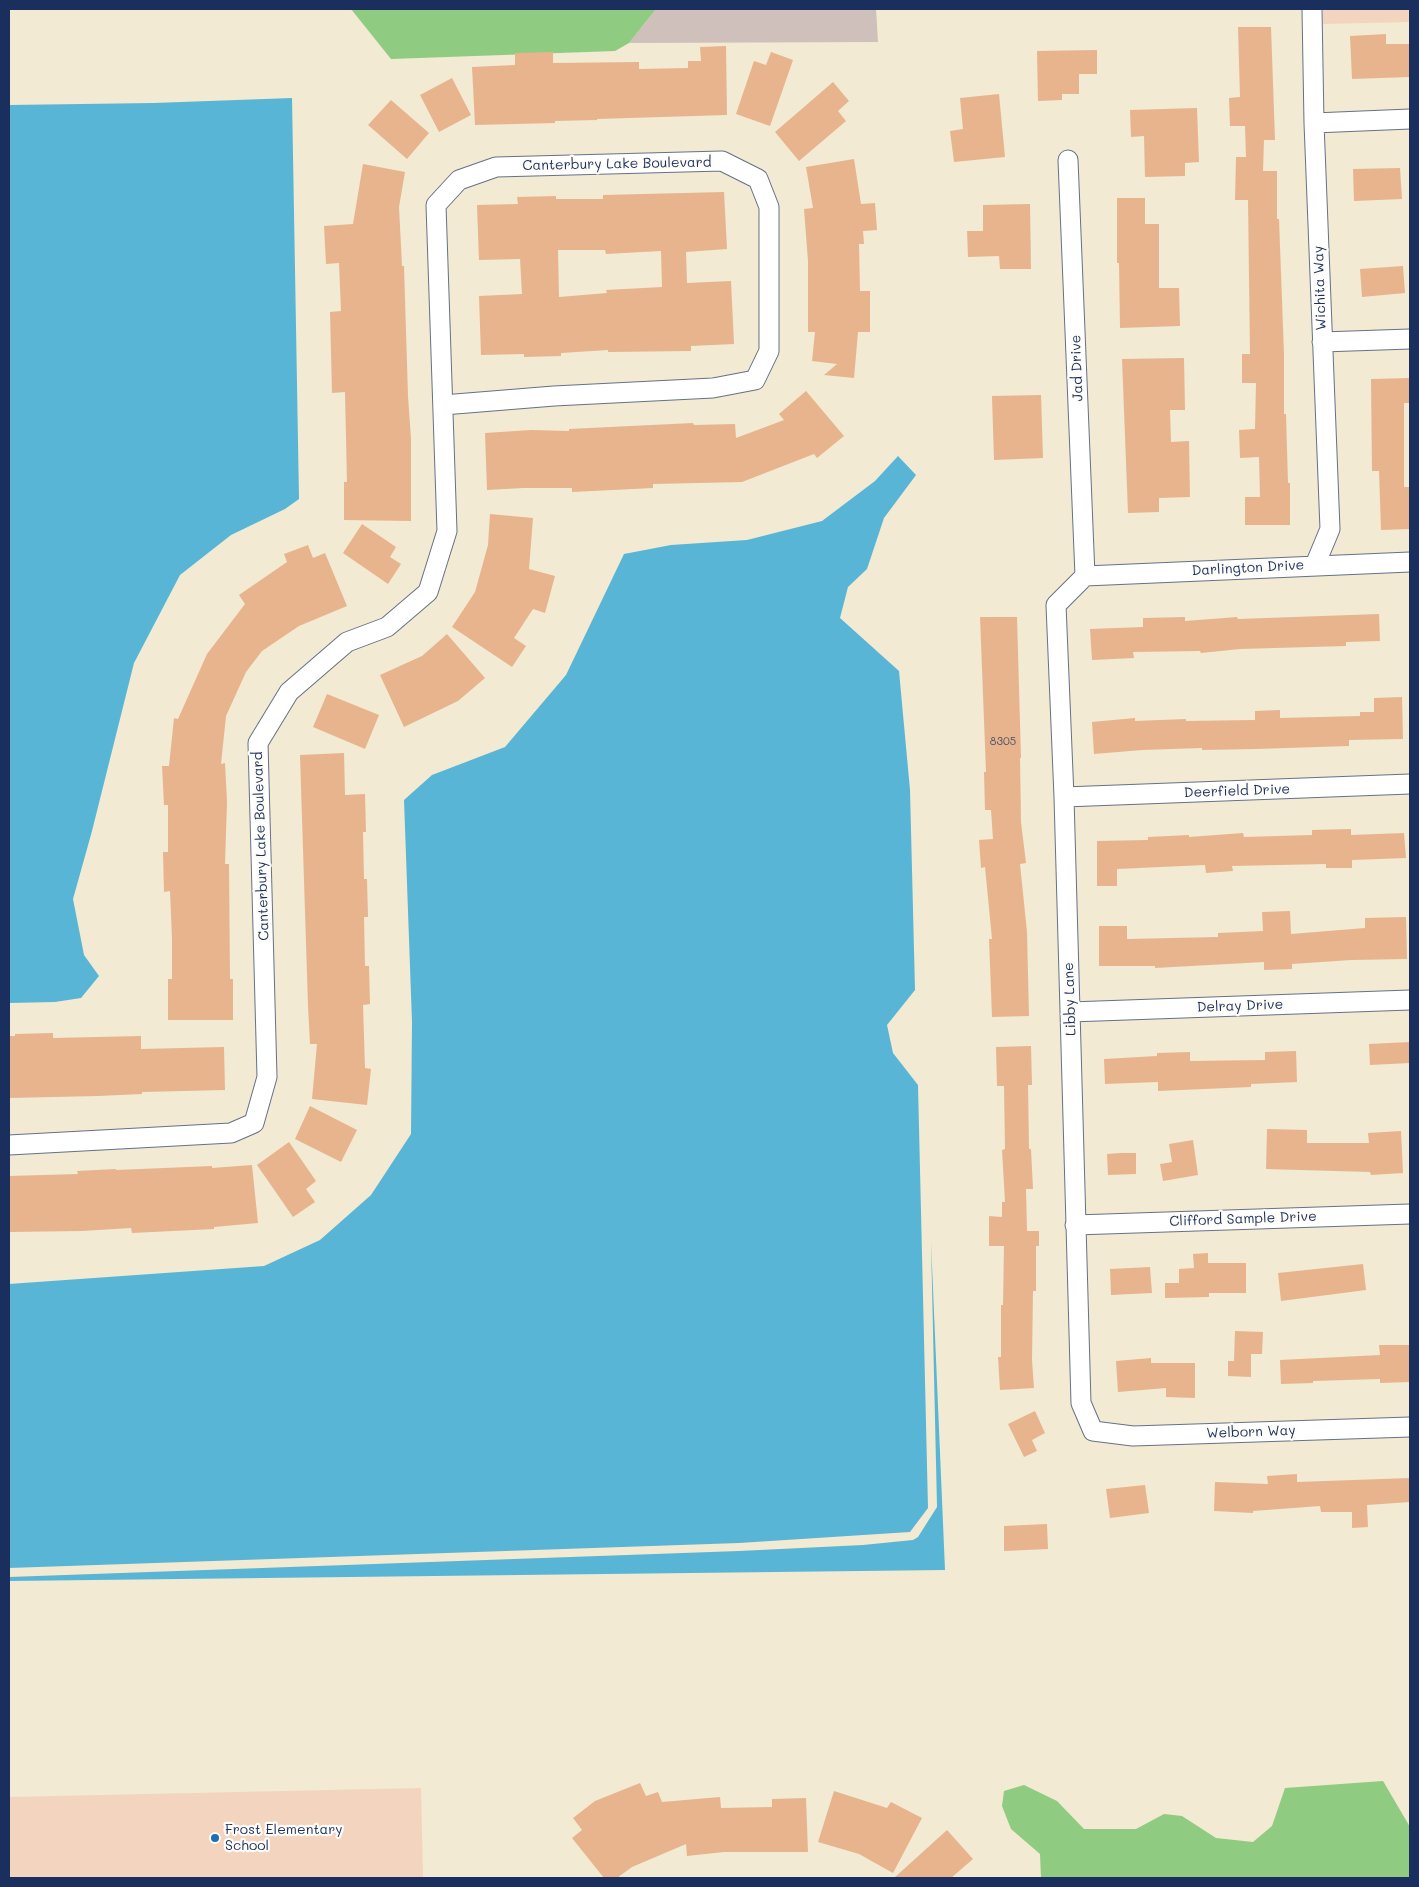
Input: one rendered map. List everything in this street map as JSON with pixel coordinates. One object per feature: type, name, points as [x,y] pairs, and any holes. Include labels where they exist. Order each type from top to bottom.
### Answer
[{"type":"street","name":"Wichita Way","points":[[1312,9],[1314,123],[1330,529],[1315,565]]},
{"type":"street","points":[[1314,123],[1410,119]]},
{"type":"street","name":"Jad Drive","points":[[1068,160],[1085,576]]},
{"type":"street","name":"Canterbury Lake Boulevard","points":[[9,1145],[231,1133],[254,1123],[267,1077],[258,743],[289,692],[347,642],[386,627],[428,592],[447,532],[436,205],[459,180],[496,167],[722,162],[758,179],[769,207],[768,351],[756,380],[713,388],[554,396],[443,405]]},
{"type":"street","points":[[1322,342],[1410,339]]},
{"type":"street","name":"Darlington Drive","points":[[1085,576],[1410,562]]},
{"type":"street","name":"Libby Lane","points":[[1085,576],[1056,605],[1064,797],[1081,1404],[1093,1431]]},
{"type":"street","name":"Deerfield Drive","points":[[1064,797],[1410,784]]},
{"type":"street","name":"Delray Drive","points":[[1070,1012],[1410,1000]]},
{"type":"street","name":"Clifford Sample Drive","points":[[1075,1225],[1410,1214]]},
{"type":"street","name":"Welborn Way","points":[[1093,1431],[1133,1436],[1410,1427]]},
{"type":"shaded area","points":[[656,9],[876,9],[878,42],[629,43]]},
{"type":"shaded area","points":[[1323,9],[1410,9],[1410,22],[1323,24]]},
{"type":"shaded area","name":"Frost Elementary School","points":[[421,1788],[423,1878],[9,1878],[9,1797]]},
{"type":"green space","points":[[351,9],[656,9],[629,43],[615,51],[391,59]]},
{"type":"green space","points":[[1383,1781],[1410,1827],[1410,1878],[1041,1878],[1040,1854],[1011,1829],[1002,1806],[1004,1791],[1024,1785],[1057,1801],[1084,1829],[1136,1829],[1164,1814],[1182,1816],[1216,1838],[1253,1842],[1272,1826],[1285,1788]]},
{"type":"water","points":[[292,98],[299,499],[285,509],[231,535],[180,575],[134,663],[73,899],[84,955],[99,976],[81,998],[55,1002],[9,1003],[9,105],[154,103]]},
{"type":"water","points":[[898,456],[916,475],[884,518],[867,569],[848,587],[840,618],[899,671],[910,790],[915,990],[887,1025],[893,1053],[918,1085],[928,1508],[910,1532],[739,1543],[9,1568],[9,1284],[264,1266],[320,1240],[371,1195],[411,1134],[412,1022],[404,800],[432,775],[505,747],[566,675],[624,554],[671,545],[747,540],[822,521],[875,481]]},
{"type":"water","points":[[931,1242],[945,1570],[9,1581],[9,1577],[739,1551],[863,1545],[913,1540],[918,1537],[937,1507]]},
{"type":"building","points":[[1238,27],[1271,27],[1275,140],[1264,140],[1263,171],[1277,171],[1277,219],[1279,219],[1284,354],[1284,414],[1286,414],[1288,483],[1290,483],[1290,525],[1245,525],[1245,497],[1260,497],[1259,457],[1240,458],[1239,430],[1255,429],[1256,383],[1242,383],[1242,354],[1250,354],[1248,200],[1235,200],[1236,157],[1246,157],[1245,126],[1230,126],[1229,98],[1240,97]]},
{"type":"building","points":[[1386,34],[1386,44],[1410,44],[1410,77],[1352,79],[1350,36]]},
{"type":"building","points":[[726,46],[727,115],[475,125],[472,67],[515,65],[515,53],[553,52],[553,63],[639,62],[639,69],[688,68],[688,61],[701,61],[700,47]]},
{"type":"building","points":[[1097,50],[1097,74],[1079,74],[1079,94],[1062,94],[1062,100],[1038,101],[1037,51]]},
{"type":"building","points":[[771,52],[793,60],[770,126],[736,114],[754,61],[766,65]]},
{"type":"building","points":[[452,78],[471,115],[439,132],[420,95]]},
{"type":"building","points":[[833,82],[849,101],[838,111],[846,121],[799,161],[775,132]]},
{"type":"building","points":[[999,94],[1005,157],[954,162],[950,131],[963,129],[960,98]]},
{"type":"building","points":[[391,100],[429,133],[407,159],[368,125]]},
{"type":"building","points":[[1197,108],[1199,162],[1185,163],[1185,176],[1145,177],[1144,136],[1131,137],[1130,110]]},
{"type":"building","points":[[854,159],[861,204],[875,203],[877,230],[863,231],[864,244],[859,244],[860,291],[870,291],[870,332],[858,332],[854,378],[824,375],[837,364],[812,361],[815,332],[808,332],[808,261],[804,209],[813,208],[806,167]]},
{"type":"building","points":[[363,164],[405,172],[399,207],[402,266],[404,266],[411,439],[411,521],[344,520],[344,482],[347,482],[345,392],[332,393],[330,312],[341,311],[339,263],[326,264],[324,226],[353,224]]},
{"type":"building","points":[[1400,168],[1402,199],[1354,201],[1353,169]]},
{"type":"building","points":[[724,192],[727,249],[686,252],[687,283],[731,281],[734,344],[691,346],[691,351],[608,352],[608,350],[561,353],[561,356],[524,357],[524,354],[481,355],[479,296],[522,294],[520,259],[479,260],[477,205],[518,204],[517,197],[556,196],[556,199],[603,199],[603,195]],"holes":[[[558,250],[605,250],[606,254],[661,251],[662,287],[606,290],[607,293],[559,297]]]},
{"type":"building","points":[[1117,198],[1145,198],[1145,224],[1159,224],[1159,288],[1179,288],[1180,326],[1120,328]]},
{"type":"building","points":[[1030,204],[1031,269],[1000,269],[999,256],[968,257],[967,231],[983,231],[983,205]]},
{"type":"building","points":[[1403,266],[1405,293],[1362,297],[1360,269]]},
{"type":"building","points":[[1184,358],[1185,410],[1170,410],[1171,442],[1189,441],[1190,497],[1159,498],[1159,512],[1128,513],[1122,359]]},
{"type":"building","points":[[1410,378],[1410,403],[1404,403],[1404,487],[1410,487],[1410,529],[1381,530],[1379,471],[1372,471],[1371,379]]},
{"type":"building","points":[[806,391],[844,436],[817,458],[814,454],[742,482],[653,484],[653,488],[572,492],[572,488],[487,490],[485,433],[531,430],[569,431],[569,429],[693,423],[694,425],[735,424],[736,438],[784,420],[779,414]]},
{"type":"building","points":[[1041,395],[1043,458],[994,460],[992,396]]},
{"type":"building","points":[[490,514],[533,518],[529,569],[555,576],[545,613],[533,609],[514,638],[526,646],[512,667],[452,627],[475,592],[488,545]]},
{"type":"building","points":[[362,524],[396,547],[390,557],[401,564],[388,584],[343,553]]},
{"type":"building","points":[[308,545],[313,558],[325,553],[347,606],[299,626],[262,651],[246,672],[226,716],[221,764],[225,763],[227,802],[225,864],[229,864],[230,979],[233,979],[233,1020],[168,1020],[168,979],[172,979],[172,939],[170,891],[164,892],[163,852],[168,852],[168,805],[164,805],[162,766],[169,766],[174,718],[178,719],[207,654],[245,604],[239,595],[287,562],[284,554]]},
{"type":"building","points":[[1379,614],[1380,641],[1346,642],[1346,646],[1240,649],[1201,653],[1200,651],[1133,652],[1134,658],[1092,660],[1090,629],[1143,627],[1143,618],[1185,617],[1185,621],[1237,617],[1238,619]]},
{"type":"building","points":[[980,617],[1017,617],[1021,822],[1026,863],[1020,864],[1027,932],[1029,1016],[992,1017],[989,939],[992,939],[985,867],[981,868],[979,840],[993,839],[991,810],[985,810],[984,772],[986,772]]},
{"type":"building","points":[[447,634],[485,678],[458,701],[404,727],[380,675],[422,656]]},
{"type":"building","points":[[327,694],[379,715],[365,749],[313,727]]},
{"type":"building","points":[[1402,697],[1403,739],[1349,740],[1349,746],[1202,750],[1202,748],[1094,754],[1092,722],[1135,718],[1135,721],[1186,719],[1186,721],[1255,720],[1255,711],[1280,710],[1280,718],[1360,716],[1360,712],[1374,712],[1374,698]]},
{"type":"building","points":[[344,753],[345,795],[365,794],[366,832],[363,832],[364,879],[367,879],[368,917],[364,917],[365,966],[369,966],[370,1004],[363,1005],[365,1068],[371,1069],[367,1105],[312,1099],[317,1044],[310,1044],[300,755]]},
{"type":"building","points":[[1351,829],[1351,835],[1404,833],[1406,858],[1352,860],[1352,868],[1326,868],[1326,864],[1232,866],[1233,871],[1206,873],[1205,865],[1117,869],[1117,886],[1097,886],[1097,841],[1148,840],[1148,837],[1189,835],[1189,837],[1243,833],[1244,837],[1312,835],[1312,830]]},
{"type":"building","points":[[1290,911],[1291,934],[1365,928],[1365,918],[1406,917],[1407,959],[1292,964],[1292,969],[1264,970],[1264,962],[1155,968],[1155,966],[1099,966],[1099,926],[1127,926],[1127,939],[1218,937],[1218,933],[1263,931],[1262,912]]},
{"type":"building","points":[[53,1033],[53,1038],[141,1036],[141,1049],[224,1047],[225,1090],[9,1098],[9,1036],[15,1036],[15,1034]]},
{"type":"building","points":[[1410,1042],[1410,1063],[1370,1065],[1369,1044]]},
{"type":"building","points":[[1031,1046],[1032,1085],[1028,1085],[1029,1149],[1031,1149],[1033,1189],[1026,1189],[1027,1231],[1039,1231],[1039,1246],[1036,1246],[1036,1291],[1033,1291],[1032,1360],[1034,1388],[1000,1390],[998,1357],[1001,1357],[1004,1246],[989,1246],[989,1216],[1002,1217],[1002,1202],[1005,1202],[1002,1150],[1005,1149],[1004,1086],[997,1086],[996,1047]]},
{"type":"building","points":[[1296,1051],[1297,1082],[1251,1084],[1251,1087],[1158,1091],[1158,1082],[1105,1084],[1104,1059],[1157,1056],[1157,1053],[1190,1052],[1190,1061],[1265,1060],[1265,1052]]},
{"type":"building","points":[[310,1106],[357,1130],[341,1162],[295,1139]]},
{"type":"building","points":[[1267,1129],[1307,1130],[1307,1143],[1369,1143],[1368,1133],[1401,1131],[1403,1173],[1371,1175],[1370,1172],[1266,1169]]},
{"type":"building","points":[[1193,1140],[1198,1175],[1163,1181],[1160,1164],[1172,1162],[1169,1144]]},
{"type":"building","points":[[289,1142],[316,1181],[306,1189],[315,1202],[293,1217],[257,1165]]},
{"type":"building","points":[[1136,1153],[1136,1174],[1108,1175],[1107,1154]]},
{"type":"building","points":[[252,1165],[258,1223],[214,1227],[214,1229],[132,1233],[131,1228],[9,1232],[9,1176],[78,1174],[77,1171],[116,1169],[212,1166],[212,1168]]},
{"type":"building","points":[[1208,1253],[1208,1263],[1246,1263],[1246,1293],[1209,1293],[1209,1297],[1165,1298],[1165,1283],[1179,1283],[1179,1269],[1194,1268],[1193,1254]]},
{"type":"building","points":[[1363,1264],[1366,1290],[1281,1301],[1278,1273]]},
{"type":"building","points":[[1150,1267],[1152,1293],[1111,1295],[1110,1269]]},
{"type":"building","points":[[1235,1331],[1263,1332],[1262,1354],[1251,1354],[1251,1377],[1228,1376],[1228,1361],[1234,1361]]},
{"type":"building","points":[[1379,1345],[1410,1345],[1410,1382],[1380,1383],[1380,1379],[1281,1384],[1280,1360],[1380,1355]]},
{"type":"building","points":[[1151,1358],[1151,1363],[1195,1363],[1195,1398],[1166,1397],[1166,1388],[1118,1392],[1116,1361]]},
{"type":"building","points":[[1035,1411],[1045,1433],[1032,1440],[1037,1451],[1024,1457],[1008,1424]]},
{"type":"building","points":[[1297,1474],[1297,1482],[1410,1478],[1410,1502],[1367,1505],[1368,1527],[1352,1528],[1352,1512],[1321,1512],[1320,1506],[1253,1511],[1253,1513],[1214,1511],[1215,1482],[1268,1484],[1267,1476]]},
{"type":"building","points":[[1145,1485],[1149,1513],[1110,1518],[1106,1489]]},
{"type":"building","points":[[1047,1524],[1048,1549],[1004,1551],[1004,1526]]},
{"type":"building","points":[[640,1783],[646,1796],[658,1792],[662,1802],[720,1797],[721,1808],[772,1807],[772,1799],[806,1798],[808,1852],[724,1852],[687,1856],[686,1844],[632,1867],[617,1878],[604,1878],[572,1838],[582,1830],[573,1818],[595,1801]]},
{"type":"building","points":[[834,1791],[887,1808],[891,1802],[922,1818],[893,1873],[859,1854],[818,1842]]},
{"type":"building","points":[[947,1830],[973,1859],[951,1878],[894,1878]]},
{"type":"place","name":"Frost Elementary School","points":[[215,1838]]}]
